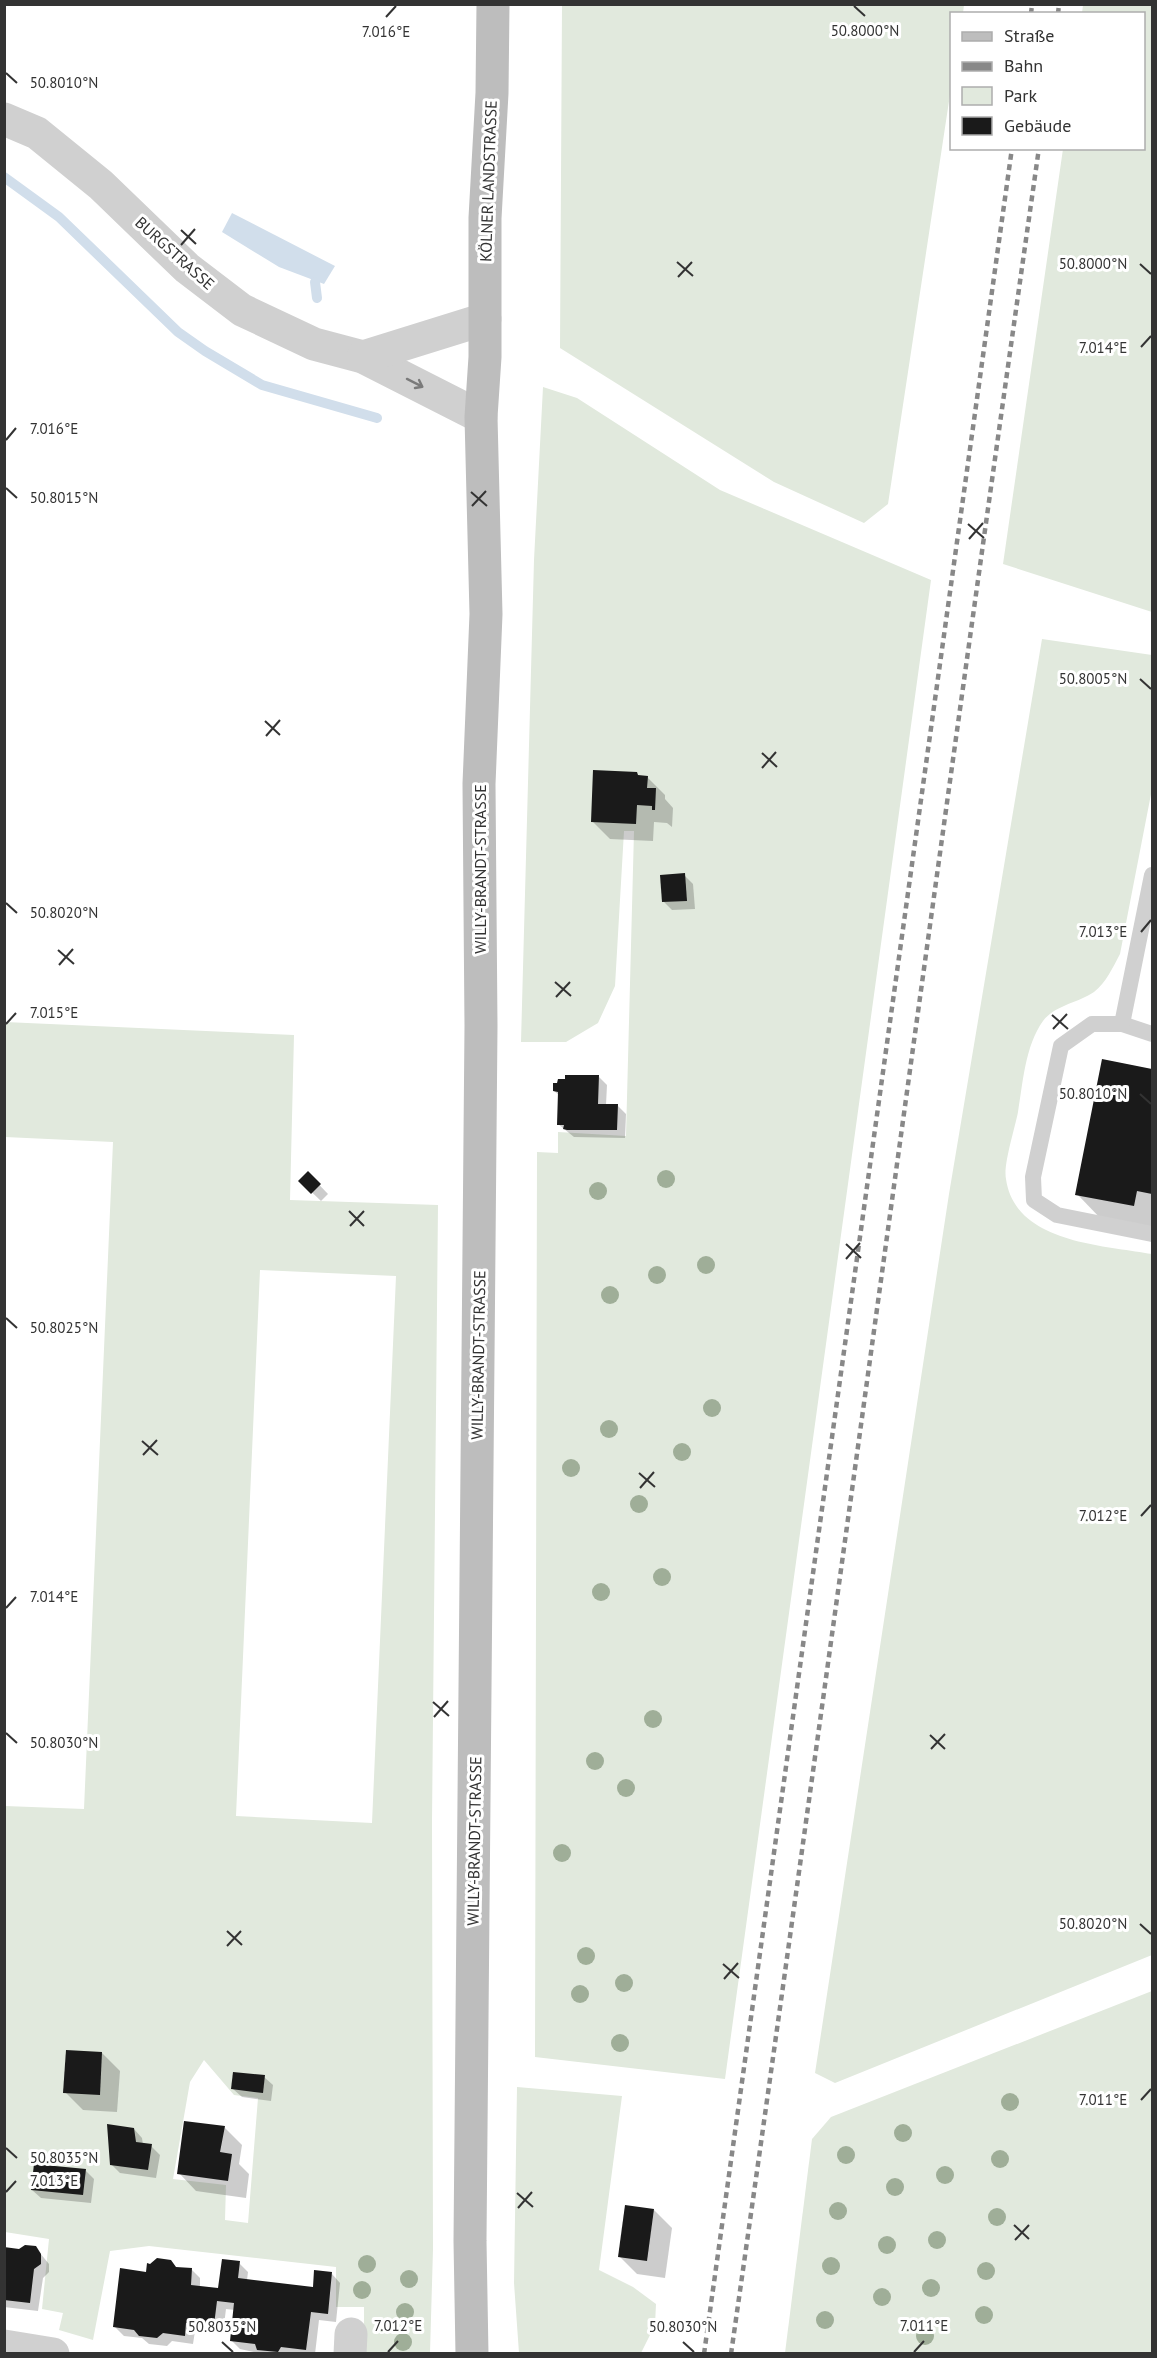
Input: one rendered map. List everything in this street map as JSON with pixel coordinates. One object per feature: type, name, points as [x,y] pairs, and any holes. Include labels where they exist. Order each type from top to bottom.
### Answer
[{"type":"main road","name":"KÖLNER LANDSTRASSE","points":[[485,357],[485,218],[492,93],[493,4]]},
{"type":"main road","name":"WILLY-BRANDT-STRASSE","points":[[472,2354],[470,2241],[481,1026],[479,784],[486,614],[481,417],[485,357]]},
{"type":"street","name":"BURGSTRASSE","points":[[4,119],[37,133],[46,140],[101,185],[187,268],[242,310],[314,344],[363,357],[481,417]]},
{"type":"street","points":[[363,357],[485,319]]},
{"type":"street","points":[[4,2346],[53,2354]]},
{"type":"lane","points":[[1122,1023],[1152,876]]},
{"type":"lane","points":[[1152,1034],[1122,1023],[1092,1024],[1061,1046],[1034,1177],[1034,1200],[1057,1215],[1152,1234]]},
{"type":"green space","points":[[562,5],[964,5],[963,12],[950,12],[950,95],[888,504],[864,523],[774,482],[560,348]]},
{"type":"green space","points":[[1083,5],[1152,5],[1152,612],[1003,564],[1063,150],[1145,150],[1145,12],[1082,12]]},
{"type":"green space","points":[[543,387],[577,398],[720,490],[931,580],[725,2079],[535,2057],[537,1152],[558,1153],[558,1132],[626,1136],[634,831],[624,831],[615,986],[598,1023],[566,1042],[521,1042],[534,560]]},
{"type":"green space","points":[[1042,639],[1152,655],[1152,789],[1120,954],[1109,974],[1094,992],[1054,1011],[1043,1021],[1037,1031],[1028,1053],[1008,1156],[1006,1179],[1013,1200],[1026,1216],[1043,1228],[1087,1243],[1152,1254],[1152,1955],[835,2083],[815,2073],[949,1194]]},
{"type":"green space","points":[[5,1022],[294,1035],[290,1200],[438,1205],[432,1821],[433,2249],[430,2353],[366,2353],[364,2307],[336,2307],[336,2267],[149,2246],[110,2251],[93,2340],[59,2330],[63,2313],[42,2309],[49,2239],[5,2232],[5,1806],[84,1809],[113,1142],[5,1137]],"holes":[[[260,1270],[396,1276],[372,1823],[236,1816]],[[204,2060],[234,2095],[258,2098],[248,2223],[225,2220],[226,2185],[173,2179],[190,2082]]]},
{"type":"green space","points":[[1152,1991],[1152,2353],[785,2353],[812,2139],[831,2117]]},
{"type":"green space","points":[[517,2087],[622,2096],[599,2270],[633,2287],[656,2304],[655,2325],[641,2353],[519,2353],[514,2283]]},
{"type":"water","points":[[232,213],[335,266],[324,284],[279,267],[222,232]]},
{"type":"building","points":[[593,770],[637,772],[638,775],[648,776],[647,788],[656,788],[655,810],[652,810],[652,806],[637,805],[636,824],[591,822]]},
{"type":"building","points":[[685,873],[687,901],[662,902],[660,875]]},
{"type":"building","points":[[1102,1059],[1152,1069],[1152,1194],[1137,1191],[1134,1206],[1075,1195]]},
{"type":"building","points":[[565,1075],[599,1075],[598,1104],[618,1104],[617,1130],[567,1130],[563,1129],[564,1125],[557,1125],[558,1092],[553,1091],[553,1083],[557,1083],[558,1079],[565,1079]]},
{"type":"building","points":[[308,1171],[321,1184],[311,1194],[298,1181]]},
{"type":"building","points":[[66,2050],[102,2052],[100,2095],[63,2093]]},
{"type":"building","points":[[233,2072],[265,2075],[263,2093],[231,2089]]},
{"type":"building","points":[[184,2121],[225,2126],[220,2152],[232,2154],[228,2181],[177,2174]]},
{"type":"building","points":[[107,2124],[134,2128],[136,2142],[152,2144],[148,2170],[110,2165]]},
{"type":"building","points":[[34,2164],[86,2169],[83,2195],[31,2190]]},
{"type":"building","points":[[625,2205],[654,2209],[647,2261],[618,2257]]},
{"type":"building","points":[[25,2245],[36,2246],[41,2254],[41,2264],[34,2269],[30,2303],[4,2300],[4,2247],[19,2249]]},
{"type":"building","points":[[157,2258],[171,2260],[176,2267],[192,2268],[191,2285],[218,2288],[222,2259],[240,2261],[238,2278],[313,2287],[314,2270],[332,2272],[328,2314],[311,2312],[306,2350],[281,2347],[278,2352],[257,2350],[255,2344],[230,2341],[234,2303],[217,2301],[214,2325],[186,2323],[185,2336],[163,2333],[157,2338],[139,2336],[134,2330],[113,2327],[120,2268],[146,2272],[147,2263],[150,2264]]},
{"type":"waterway","points":[[4,177],[59,217],[178,332],[205,351],[262,385],[377,418]]},
{"type":"waterway","points":[[315,282],[317,298]]},
{"type":"railway","points":[[1031,12],[1032,4]]},
{"type":"railway","points":[[1058,12],[1059,4]]},
{"type":"railway","points":[[704,2354],[1012,150]]},
{"type":"railway","points":[[731,2354],[1039,150]]}]
